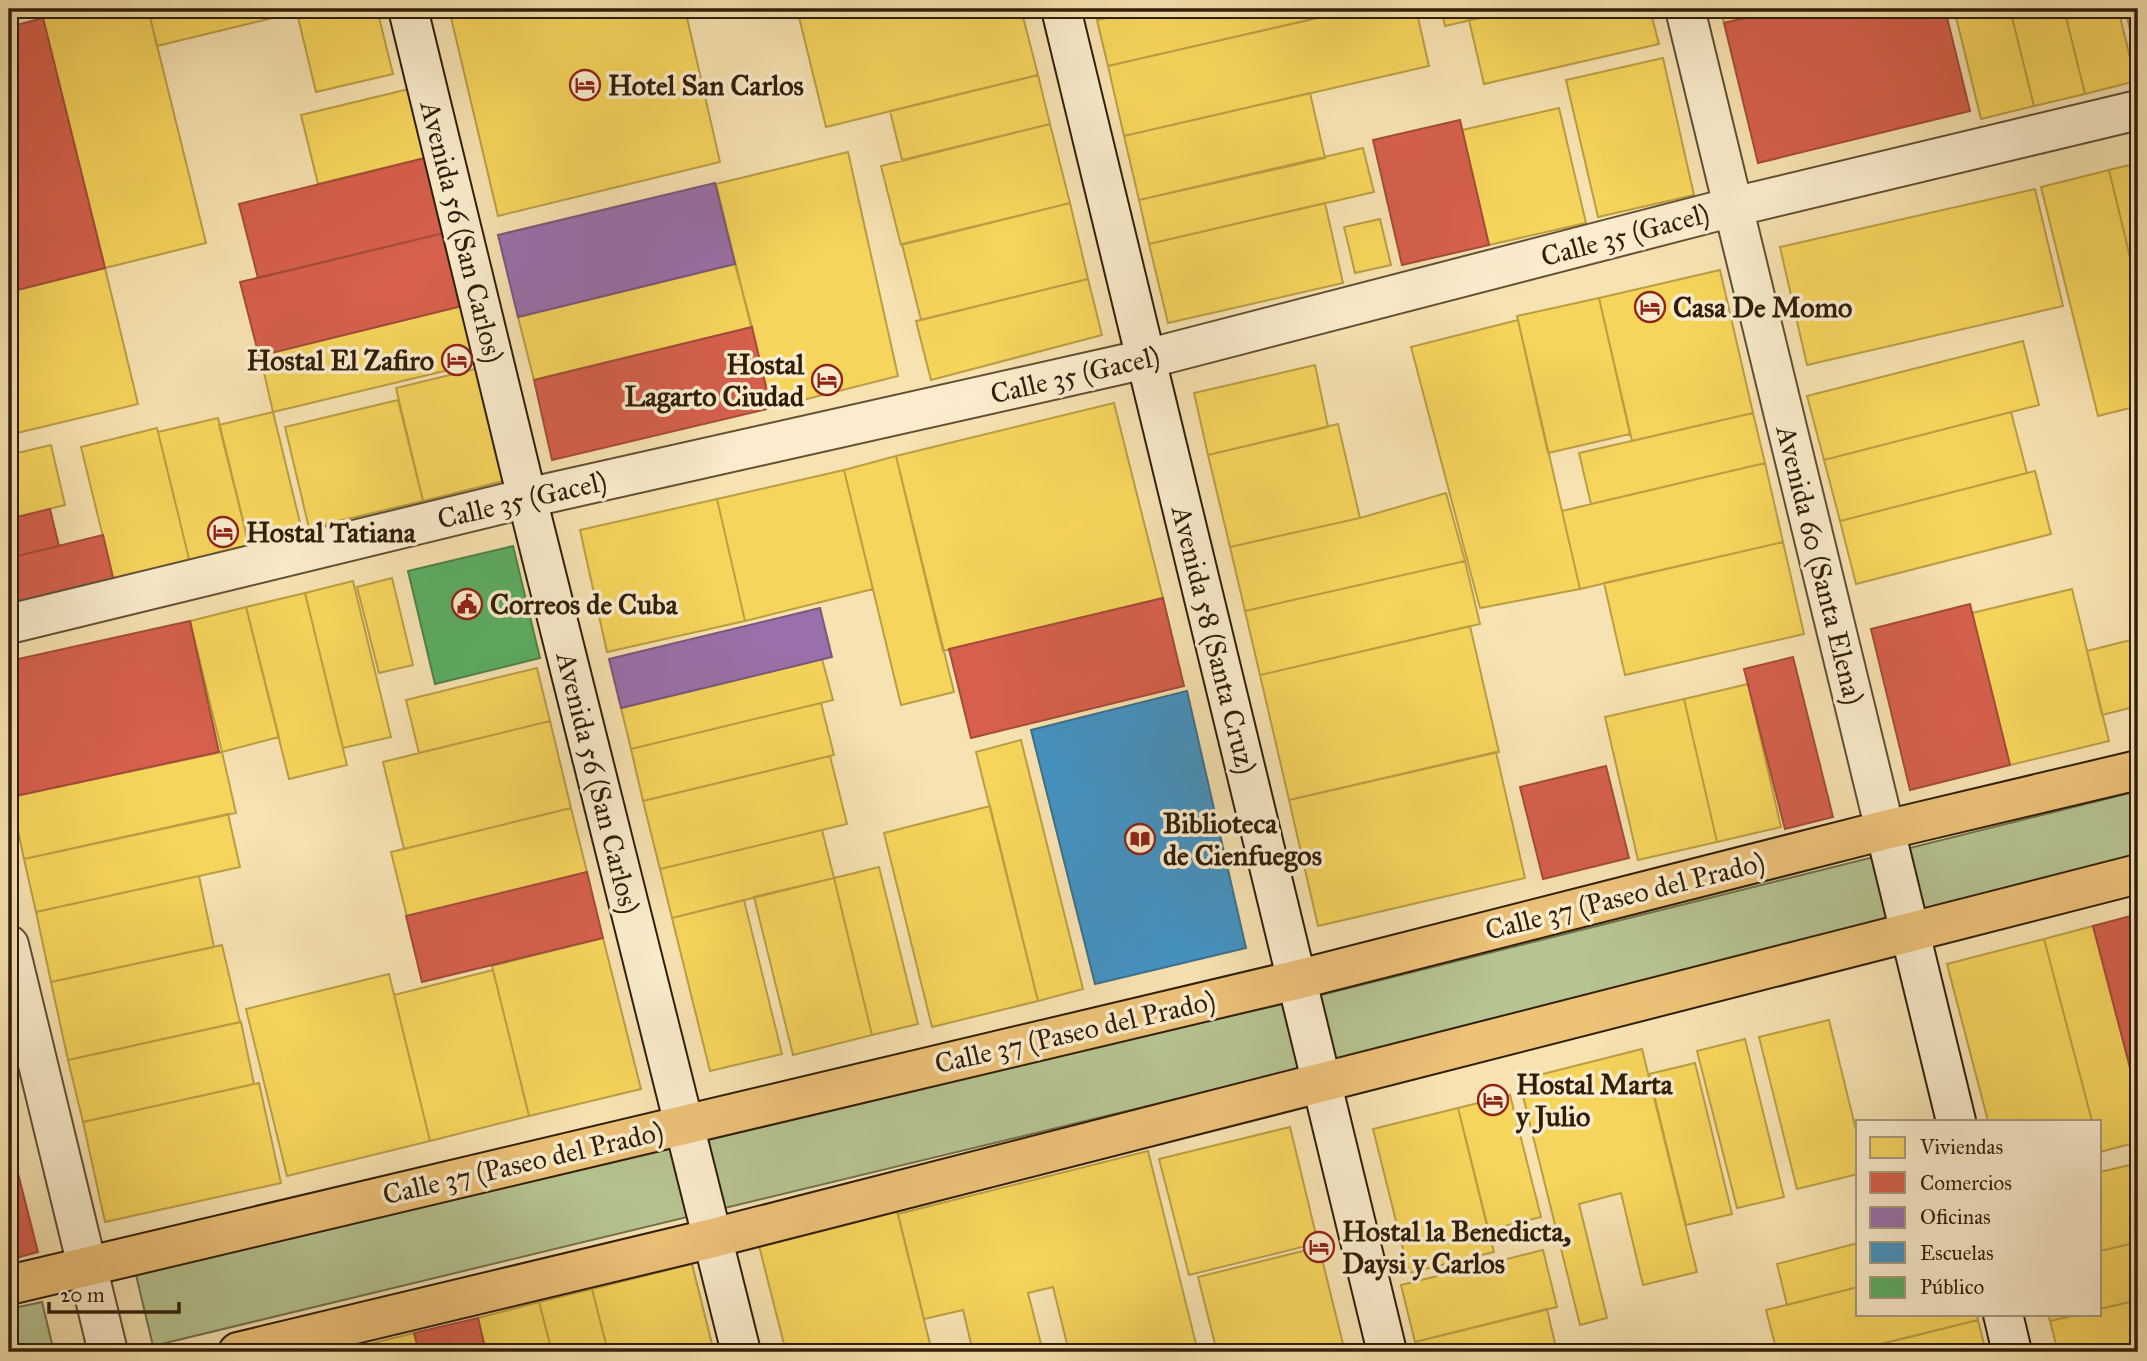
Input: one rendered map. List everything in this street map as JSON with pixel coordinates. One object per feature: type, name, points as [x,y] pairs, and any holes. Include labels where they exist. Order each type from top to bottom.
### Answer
[{"type":"main road","name":"Calle 37 (Paseo del Prado)","points":[[9,1285],[1296,980],[1885,830],[2138,770]]},
{"type":"main road","points":[[238,1352],[713,1238],[1322,1085],[2138,874]]},
{"type":"street","name":"Avenida 56 (San Carlos)","points":[[408,9],[527,498],[741,1352]]},
{"type":"street","name":"Avenida 58 (Santa Cruz)","points":[[1061,9],[1387,1352]]},
{"type":"street","name":"Avenida 60 (Santa Elena)","points":[[1685,9],[1956,1120]]},
{"type":"street","name":"Calle 35 (Gacel)","points":[[9,624],[527,498],[1146,359],[1733,207],[2138,110]]},
{"type":"street","points":[[9,945],[108,1352]]},
{"type":"street","points":[[2003,1316],[2012,1352]]},
{"type":"green space","points":[[2138,791],[2138,857],[1317,1065],[153,1346],[136,1275],[599,1159],[1301,1000]]},
{"type":"green space","points":[[42,1302],[54,1352],[9,1352],[9,1309]]},
{"type":"building: Viviendas","points":[[81,9],[148,9],[206,243],[105,268],[43,18]]},
{"type":"building: Viviendas","points":[[148,9],[296,9],[297,12],[157,46]]},
{"type":"building: Viviendas","points":[[296,9],[377,9],[393,74],[316,92]]},
{"type":"building: Viviendas","name":"Hotel San Carlos","points":[[449,9],[685,9],[720,162],[498,216]]},
{"type":"building: Viviendas","points":[[797,9],[1021,9],[1038,75],[826,127]]},
{"type":"building: Viviendas","points":[[1095,9],[1146,9],[1097,20]]},
{"type":"building: Viviendas","points":[[1146,9],[1329,9],[1330,15],[1108,66],[1097,20]]},
{"type":"building: Viviendas","points":[[1357,9],[1416,9],[1429,66],[1124,136],[1108,66]]},
{"type":"building: Viviendas","points":[[1441,9],[1519,9],[1445,26]]},
{"type":"building: Viviendas","points":[[1519,9],[1650,9],[1659,44],[1484,84],[1469,20]]},
{"type":"building: Viviendas","points":[[1720,9],[1784,9],[1724,23]]},
{"type":"building: Viviendas","points":[[1954,9],[2010,9],[2034,106],[1981,119]]},
{"type":"building: Viviendas","points":[[2010,9],[2064,9],[2085,94],[2034,106]]},
{"type":"building: Viviendas","points":[[2064,9],[2118,9],[2136,81],[2085,94]]},
{"type":"building: Viviendas","points":[[2125,9],[2138,9],[2138,62]]},
{"type":"building: Viviendas","points":[[1663,58],[1694,195],[1598,217],[1566,80]]},
{"type":"building: Viviendas","points":[[1038,75],[1050,124],[902,160],[890,111]]},
{"type":"building: Viviendas","points":[[409,89],[425,158],[318,184],[301,115]]},
{"type":"building: Viviendas","points":[[1310,93],[1325,158],[1139,200],[1124,136]]},
{"type":"building: Viviendas","points":[[1559,108],[1586,223],[1489,245],[1462,130]]},
{"type":"building: Viviendas","points":[[1050,124],[1070,203],[901,245],[881,166]]},
{"type":"building: Viviendas","points":[[1363,148],[1374,192],[1149,244],[1139,200]]},
{"type":"building: Viviendas","points":[[848,152],[898,376],[771,408],[716,184]]},
{"type":"building: Viviendas","points":[[2138,163],[2138,290],[2109,170]]},
{"type":"building: Viviendas","points":[[2109,170],[2138,290],[2138,406],[2098,416],[2041,187]]},
{"type":"building: Viviendas","points":[[2035,189],[2063,306],[1807,365],[1780,247]]},
{"type":"building: Viviendas","points":[[1070,203],[1088,279],[921,320],[902,244]]},
{"type":"building: Viviendas","points":[[1325,203],[1343,283],[1168,323],[1149,244]]},
{"type":"building: Viviendas","points":[[1380,219],[1391,265],[1355,273],[1344,227]]},
{"type":"building: Viviendas","points":[[735,264],[752,327],[534,380],[518,317]]},
{"type":"building: Viviendas","points":[[105,268],[138,404],[9,435],[9,292]]},
{"type":"building: Viviendas","points":[[1720,270],[1753,413],[1632,441],[1599,298]]},
{"type":"building: Viviendas","points":[[1088,279],[1102,335],[931,380],[916,321]]},
{"type":"building: Viviendas","points":[[1599,298],[1630,434],[1548,453],[1517,316]]},
{"type":"building: Viviendas","points":[[462,306],[478,363],[273,412],[260,355]]},
{"type":"building: Viviendas","points":[[1518,320],[1580,589],[1480,608],[1411,347]]},
{"type":"building: Viviendas","points":[[2023,341],[2039,405],[1824,460],[1807,396]]},
{"type":"building: Viviendas","points":[[1315,365],[1328,427],[1208,455],[1194,393]]},
{"type":"building: Viviendas","points":[[479,368],[507,480],[423,501],[396,388]]},
{"type":"building: Viviendas","points":[[398,400],[423,501],[309,528],[285,427]]},
{"type":"building: Viviendas","points":[[1114,403],[1163,598],[943,651],[896,456]]},
{"type":"building: Viviendas","points":[[273,412],[304,539],[251,553],[219,425]]},
{"type":"building: Viviendas","points":[[2011,412],[2027,473],[1840,521],[1824,460]]},
{"type":"building: Viviendas","points":[[1753,413],[1765,463],[1591,504],[1579,453]]},
{"type":"building: Viviendas","points":[[218,418],[251,553],[191,567],[158,432]]},
{"type":"building: Viviendas","points":[[1338,424],[1360,518],[1230,547],[1208,455]]},
{"type":"building: Viviendas","points":[[157,428],[191,567],[115,586],[81,447]]},
{"type":"building: Viviendas","points":[[51,445],[65,505],[9,519],[9,455]]},
{"type":"building: Viviendas","points":[[896,456],[954,692],[901,705],[844,470]]},
{"type":"building: Viviendas","points":[[1765,463],[1783,542],[1580,589],[1562,511]]},
{"type":"building: Viviendas","points":[[844,470],[873,589],[745,621],[717,499]]},
{"type":"building: Viviendas","points":[[2035,471],[2051,534],[1856,584],[1840,521]]},
{"type":"building: Viviendas","points":[[1446,493],[1465,561],[1245,611],[1230,547],[1360,518]]},
{"type":"building: Viviendas","points":[[717,499],[745,621],[607,652],[580,530]]},
{"type":"building: Viviendas","points":[[1783,542],[1804,634],[1625,675],[1604,583]]},
{"type":"building: Viviendas","points":[[1465,561],[1480,624],[1260,675],[1245,611]]},
{"type":"building: Viviendas","points":[[392,578],[413,665],[379,673],[357,587]]},
{"type":"building: Viviendas","points":[[353,581],[391,737],[343,748],[305,593]]},
{"type":"building: Viviendas","points":[[2072,589],[2109,741],[2010,765],[1972,613]]},
{"type":"building: Viviendas","points":[[305,593],[347,765],[289,779],[246,607]]},
{"type":"building: Viviendas","points":[[246,607],[279,737],[222,752],[190,621]]},
{"type":"building: Viviendas","points":[[1470,626],[1499,752],[1289,800],[1260,675]]},
{"type":"building: Viviendas","points":[[2138,638],[2138,706],[2102,715],[2087,651]]},
{"type":"building: Viviendas","points":[[822,659],[833,700],[631,749],[621,708]]},
{"type":"building: Viviendas","points":[[537,668],[550,721],[419,753],[406,700]]},
{"type":"building: Viviendas","points":[[1748,684],[1781,827],[1717,842],[1684,699]]},
{"type":"building: Viviendas","points":[[1684,699],[1717,842],[1638,860],[1605,717]]},
{"type":"building: Viviendas","points":[[821,703],[834,755],[643,801],[631,749]]},
{"type":"building: Viviendas","points":[[550,721],[571,808],[404,849],[383,762]]},
{"type":"building: Viviendas","points":[[1021,740],[1083,989],[1038,1001],[976,752]]},
{"type":"building: Viviendas","points":[[222,752],[236,813],[24,859],[11,797]]},
{"type":"building: Viviendas","points":[[1496,752],[1525,878],[1318,926],[1289,800]]},
{"type":"building: Viviendas","points":[[830,756],[847,824],[660,869],[643,801]]},
{"type":"building: Viviendas","points":[[990,806],[1038,1001],[932,1027],[884,833]]},
{"type":"building: Viviendas","points":[[571,808],[587,872],[407,917],[391,852]]},
{"type":"building: Viviendas","points":[[228,814],[240,867],[36,912],[24,859]]},
{"type":"building: Viviendas","points":[[822,830],[834,878],[672,918],[660,869]]},
{"type":"building: Viviendas","points":[[879,867],[918,1024],[872,1035],[834,878]]},
{"type":"building: Viviendas","points":[[199,876],[214,947],[51,982],[36,912]]},
{"type":"building: Viviendas","points":[[834,878],[872,1035],[793,1055],[754,897]]},
{"type":"building: Viviendas","points":[[744,900],[782,1054],[710,1071],[672,918]]},
{"type":"building: Viviendas","points":[[2093,926],[2138,1098],[2138,1142],[2102,1151],[2102,1120],[2092,1120],[2044,939]]},
{"type":"building: Viviendas","points":[[603,938],[641,1089],[529,1116],[492,966]]},
{"type":"building: Viviendas","points":[[2044,939],[2092,1120],[1988,1120],[1947,964]]},
{"type":"building: Viviendas","points":[[222,945],[240,1022],[68,1060],[51,982]]},
{"type":"building: Viviendas","points":[[493,970],[529,1116],[430,1141],[394,995]]},
{"type":"building: Viviendas","points":[[389,974],[430,1141],[287,1176],[246,1009]]},
{"type":"building: Viviendas","points":[[1829,1020],[1856,1130],[1856,1174],[1797,1189],[1759,1037]]},
{"type":"building: Viviendas","points":[[241,1022],[254,1084],[83,1122],[68,1060]]},
{"type":"building: Viviendas","points":[[1745,1039],[1784,1197],[1737,1208],[1697,1051]]},
{"type":"building: Viviendas","points":[[1642,1049],[1697,1272],[1643,1285],[1621,1193],[1579,1204],[1607,1318],[1580,1325],[1519,1080]]},
{"type":"building: Viviendas","points":[[1695,1063],[1732,1214],[1686,1225],[1649,1074]]},
{"type":"building: Viviendas","points":[[259,1083],[281,1183],[105,1222],[83,1122]]},
{"type":"building: Viviendas","points":[[1510,1095],[1541,1217],[1488,1230],[1458,1108]]},
{"type":"building: Viviendas","points":[[1458,1108],[1494,1252],[1409,1273],[1373,1129]]},
{"type":"building: Viviendas","points":[[1290,1127],[1318,1243],[1189,1275],[1159,1159]]},
{"type":"building: Viviendas","points":[[1148,1151],[1198,1352],[1069,1352],[1053,1287],[1028,1293],[1043,1352],[973,1352],[963,1310],[924,1319],[898,1214]]},
{"type":"building: Viviendas","points":[[2138,1163],[2138,1242],[2102,1251],[2102,1172]]},
{"type":"building: Viviendas","points":[[895,1203],[932,1352],[786,1352],[757,1238]]},
{"type":"building: Viviendas","points":[[2138,1242],[2138,1300],[2102,1309],[2102,1251]]},
{"type":"building: Viviendas","points":[[1856,1244],[1856,1288],[1787,1305],[1777,1264]]},
{"type":"building: Viviendas","points":[[1319,1247],[1345,1352],[1217,1352],[1198,1277]]},
{"type":"building: Viviendas","points":[[1543,1250],[1557,1307],[1415,1342],[1401,1285]]},
{"type":"building: Viviendas","points":[[692,1264],[714,1352],[608,1352],[592,1289]]},
{"type":"building: Viviendas","points":[[1856,1288],[1856,1316],[1977,1316],[1978,1320],[1849,1352],[1777,1352],[1766,1310]]},
{"type":"building: Viviendas","points":[[592,1289],[608,1352],[552,1352],[539,1302]]},
{"type":"building: Viviendas","points":[[2138,1300],[2138,1352],[2058,1352],[2050,1321],[2071,1316],[2102,1316],[2102,1309]]},
{"type":"building: Viviendas","points":[[539,1302],[552,1352],[486,1352],[478,1318]]},
{"type":"building: Viviendas","points":[[1547,1309],[1557,1352],[1417,1352],[1415,1342]]},
{"type":"building: Viviendas","points":[[2049,1316],[2071,1316],[2050,1321]]},
{"type":"building: Viviendas","points":[[1978,1320],[1986,1352],[1865,1352],[1864,1348]]},
{"type":"building: Viviendas","points":[[414,1333],[419,1352],[345,1350]]},
{"type":"building: Comercios","points":[[1784,9],[1945,9],[1970,111],[1758,163],[1724,23]]},
{"type":"building: Comercios","points":[[43,18],[105,268],[9,292],[9,27]]},
{"type":"building: Comercios","points":[[1460,120],[1489,245],[1402,265],[1373,140]]},
{"type":"building: Comercios","points":[[425,158],[444,233],[258,278],[239,204]]},
{"type":"building: Comercios","points":[[444,233],[462,306],[259,356],[240,282]]},
{"type":"building: Comercios","points":[[752,327],[771,408],[552,460],[534,380]]},
{"type":"building: Comercios","points":[[50,509],[59,546],[9,558],[9,519]]},
{"type":"building: Comercios","points":[[103,535],[115,586],[9,612],[9,558]]},
{"type":"building: Comercios","points":[[1163,598],[1184,686],[971,738],[949,649]]},
{"type":"building: Comercios","points":[[1970,604],[2010,765],[1910,790],[1871,629]]},
{"type":"building: Comercios","points":[[190,621],[219,752],[11,797],[9,661]]},
{"type":"building: Comercios","points":[[1793,657],[1833,817],[1785,829],[1744,669]]},
{"type":"building: Comercios","points":[[1606,766],[1629,858],[1543,879],[1520,787]]},
{"type":"building: Comercios","points":[[587,872],[603,938],[422,982],[406,916]]},
{"type":"building: Comercios","points":[[2138,914],[2138,1098],[2093,926]]},
{"type":"building: Comercios","points":[[9,1138],[38,1252],[9,1260]]},
{"type":"building: Comercios","points":[[478,1318],[486,1352],[419,1352],[414,1333]]},
{"type":"building: Oficinas","points":[[715,183],[735,264],[518,317],[498,235]]},
{"type":"building: Oficinas","points":[[820,608],[832,657],[621,708],[609,659]]},
{"type":"building: Escuelas","name":"Biblioteca de Cienfuegos","points":[[1187,691],[1246,948],[1095,984],[1031,730]]},
{"type":"building: Público","points":[[513,546],[540,658],[435,684],[408,571]]},
{"type":"place","name":"Hotel San Carlos","points":[[585,85]]},
{"type":"place","name":"Casa De Momo","points":[[1650,307]]},
{"type":"place","name":"Hostal El Zafiro","points":[[457,360]]},
{"type":"place","name":"Hostal Lagarto Ciudad","points":[[827,380]]},
{"type":"place","name":"Hostal Tatiana","points":[[223,532]]},
{"type":"place","name":"Correos de Cuba","points":[[467,604]]},
{"type":"place","name":"Biblioteca de Cienfuegos","points":[[1140,839]]},
{"type":"place","name":"Hostal Marta y Julio","points":[[1493,1100]]},
{"type":"place","name":"Hostal la Benedicta, Daysi y Carlos","points":[[1319,1247]]}]
